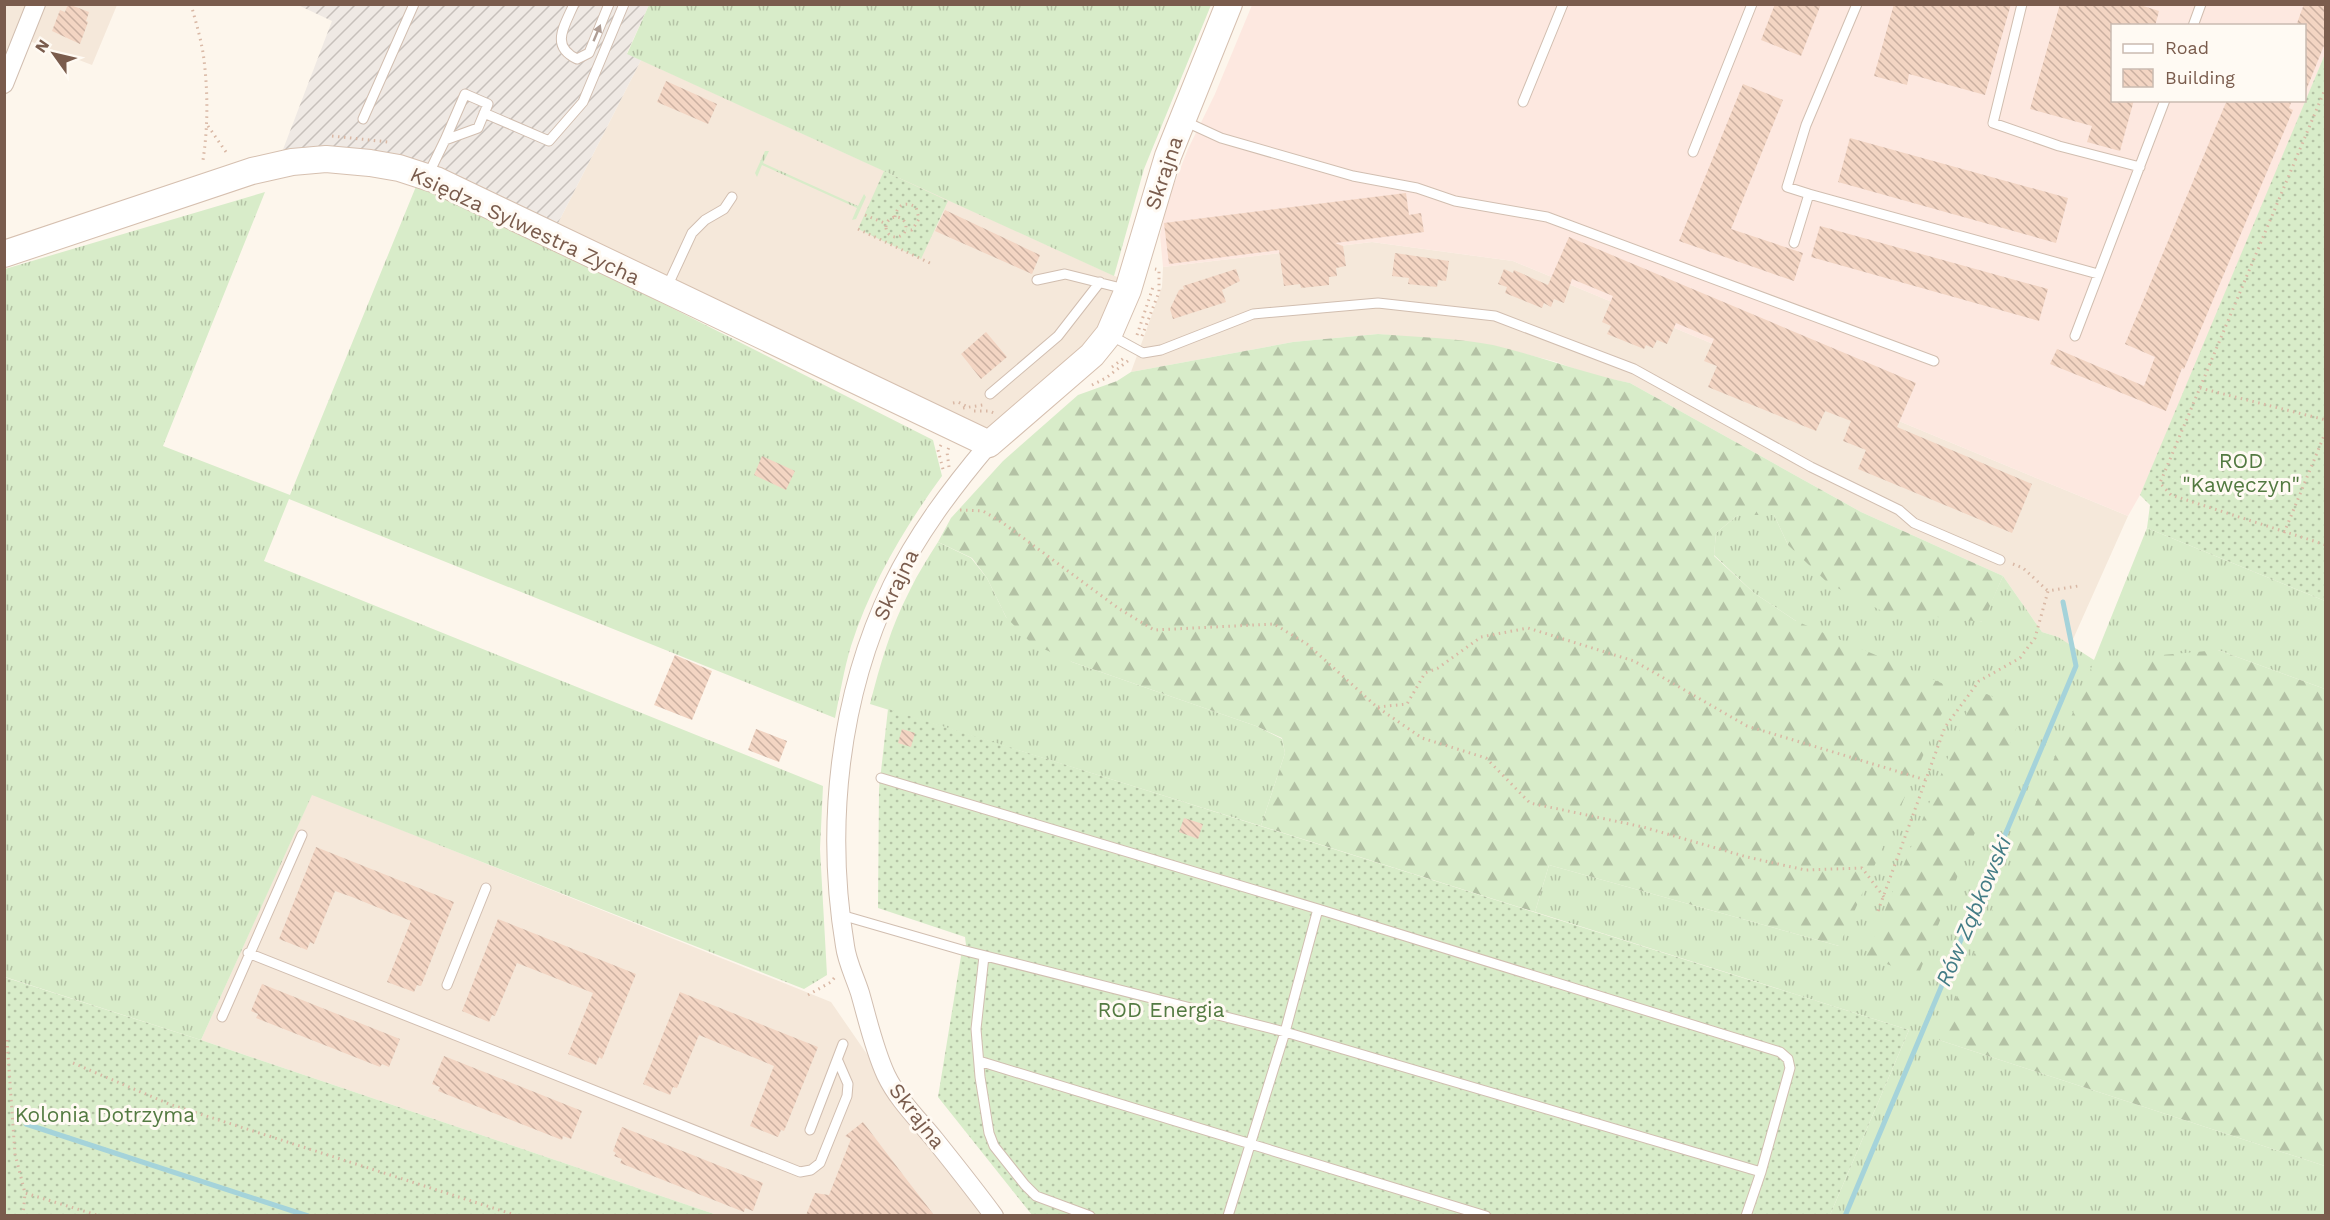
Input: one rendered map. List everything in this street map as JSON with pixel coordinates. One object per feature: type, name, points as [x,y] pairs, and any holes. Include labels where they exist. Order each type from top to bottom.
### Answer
[{"type":"street","points":[[4,84],[36,4]]},
{"type":"street","name":"Skrajna","points":[[994,1215],[907,1108],[886,1074],[871,1037],[845,948],[841,915],[836,842],[838,782],[848,723],[863,662],[878,618],[908,557],[947,494],[989,444],[1092,355],[1109,334],[1128,290],[1155,194],[1229,4]]},
{"type":"street","name":"Księdza Sylwestra Zycha","points":[[4,254],[271,165],[308,160],[344,160],[399,168],[427,177],[989,444]]},
{"type":"lane","points":[[363,119],[414,4]]},
{"type":"lane","points":[[574,4],[563,30],[561,43],[566,54],[577,59],[589,53],[609,4]]},
{"type":"lane","points":[[484,113],[549,141],[583,102],[624,4]]},
{"type":"lane","points":[[1522,102],[1563,4]]},
{"type":"lane","points":[[1693,152],[1752,4]]},
{"type":"lane","points":[[1857,4],[1806,125],[1786,187],[2098,274]]},
{"type":"lane","points":[[2022,4],[1993,123],[2059,146],[2140,166]]},
{"type":"lane","points":[[2194,24],[2201,4]]},
{"type":"lane","points":[[427,177],[465,93],[488,104],[478,128],[445,140]]},
{"type":"lane","points":[[2075,336],[2164,102]]},
{"type":"lane","points":[[1182,120],[1221,138],[1353,176],[1417,188],[1455,201],[1547,217],[1934,361]]},
{"type":"lane","points":[[1794,243],[1809,194]]},
{"type":"lane","points":[[665,290],[692,233],[705,220],[724,209],[732,197]]},
{"type":"lane","points":[[1037,280],[1065,274],[1128,290]]},
{"type":"lane","points":[[990,394],[1059,336],[1100,282]]},
{"type":"lane","points":[[1109,334],[1143,353],[1161,350],[1253,314],[1368,303],[1495,316],[1634,369],[1811,467],[1899,510],[1914,523],[2000,560]]},
{"type":"lane","points":[[881,778],[1318,909],[1780,1052],[1788,1059],[1790,1068],[1761,1172],[1746,1215]]},
{"type":"lane","points":[[222,1017],[302,835]]},
{"type":"lane","points":[[447,985],[486,888]]},
{"type":"lane","points":[[1228,1215],[1285,1032],[1318,909]]},
{"type":"lane","points":[[841,915],[984,956],[1285,1032],[1761,1172]]},
{"type":"lane","points":[[249,953],[800,1173],[816,1168],[820,1163],[847,1096],[848,1084],[838,1061]]},
{"type":"lane","points":[[984,956],[976,1029],[989,1133],[994,1146],[1036,1196],[1090,1215]]},
{"type":"lane","points":[[810,1130],[843,1044]]},
{"type":"lane","points":[[979,1061],[1486,1215]]},
{"type":"path","points":[[191,4],[204,59],[207,124],[203,160]]},
{"type":"path","points":[[2325,87],[2160,483],[2171,495],[2325,545]]},
{"type":"path","points":[[207,124],[226,152]]},
{"type":"path","points":[[323,136],[391,143]]},
{"type":"path","points":[[895,218],[897,209],[902,204],[916,207],[919,219],[912,230],[906,230],[900,236],[894,237],[886,230],[889,220],[895,218],[904,221],[906,230]]},
{"type":"path","points":[[865,215],[887,224]]},
{"type":"path","points":[[858,229],[932,264]]},
{"type":"path","points":[[1107,370],[1124,358],[1131,348],[1154,289],[1154,259]]},
{"type":"path","points":[[1087,382],[1098,376]]},
{"type":"path","points":[[2200,388],[2325,420]]},
{"type":"path","points":[[950,404],[958,402],[971,412]]},
{"type":"path","points":[[958,409],[988,405]]},
{"type":"path","points":[[2284,533],[2325,431]]},
{"type":"path","points":[[960,503],[953,510],[983,511],[1003,523],[1118,608],[1154,630],[1274,624],[1307,644],[1377,707],[1422,738],[1486,758],[1530,803],[1643,827],[1747,857],[1805,870],[1862,868],[1884,897]]},
{"type":"path","points":[[2000,560],[2023,567],[2048,591]]},
{"type":"path","points":[[2048,591],[2078,586]]},
{"type":"path","points":[[1878,911],[1945,728],[1979,681],[2020,658],[2035,638],[2048,591]]},
{"type":"path","points":[[1377,707],[1407,704],[1425,674],[1438,668],[1480,637],[1528,628],[1634,661],[1747,726],[1926,780]]},
{"type":"path","points":[[8,1040],[15,1154],[25,1192],[23,1215]]},
{"type":"path","points":[[74,1063],[170,1104],[518,1215]]},
{"type":"path","points":[[25,1192],[100,1215]]},
{"type":"shaded area","points":[[5,5],[117,5],[92,65],[27,40],[5,96]]},
{"type":"shaded area","points":[[298,5],[649,5],[627,53],[641,60],[553,233],[462,189],[279,160],[332,21]]},
{"type":"shaded area","points":[[1252,5],[2325,5],[2325,54],[2306,100],[2306,24],[2111,24],[2111,102],[2305,102],[2188,385],[2140,495],[2128,516],[1513,261],[1372,242],[1163,267],[1160,235],[1169,197],[1188,149],[1215,94]]},
{"type":"shaded area","points":[[641,60],[1128,282],[1118,313],[989,438],[553,233]]},
{"type":"shaded area","points":[[1372,242],[1513,261],[2128,516],[2070,646],[2058,637],[2042,632],[2003,576],[1861,512],[1630,383],[1592,375],[1553,361],[1490,345],[1378,334],[1293,342],[1131,372],[1162,287],[1163,267]]},
{"type":"shaded area","points":[[312,794],[831,1002],[871,1060],[998,1215],[717,1215],[201,1040]]},
{"type":"green space","points":[[649,5],[1211,5],[1144,169],[1114,276],[627,54]]},
{"type":"green space","name":"ROD \"Kawęczyn\"","points":[[2325,54],[2326,601],[2147,528],[2150,505],[2140,495]]},
{"type":"green space","points":[[765,151],[769,151],[763,163],[858,206],[864,194],[866,197],[856,219],[852,220],[857,208],[762,165],[757,177],[755,173]]},
{"type":"green space","points":[[884,171],[948,201],[921,259],[858,229]]},
{"type":"green space","points":[[417,184],[567,255],[933,440],[942,476],[902,536],[868,601],[849,655],[835,718],[289,499],[264,561],[823,786],[820,849],[827,975],[804,989],[312,795],[201,1040],[5,977],[5,269],[265,192],[163,446],[290,495]]},
{"type":"green space","points":[[1378,334],[1451,339],[1493,345],[1630,383],[1861,512],[2003,576],[1983,622],[1882,611],[1828,583],[1788,545],[1774,515],[1738,515],[1716,533],[1714,556],[1754,593],[1796,621],[1953,688],[1839,946],[1549,865],[1535,912],[1261,826],[1285,753],[1282,738],[1256,726],[1072,662],[1031,643],[1006,617],[987,578],[972,558],[938,542],[951,518],[1003,461],[1078,395],[1117,381],[1131,372],[1293,342]]},
{"type":"green space","points":[[1738,515],[1774,515],[1788,545],[1982,622],[2003,576],[2042,632],[2058,637],[2094,660],[2147,528],[2325,601],[2325,689],[2218,650],[1939,1040],[2325,1166],[2325,1215],[1830,1215],[1909,1030],[1535,912],[1549,865],[1839,946],[1796,621],[1754,593],[1714,555],[1716,533]]},
{"type":"green space","points":[[938,542],[971,558],[987,578],[1006,617],[1072,662],[1256,726],[1282,739],[1285,753],[1261,826],[870,704],[897,618],[916,578]]},
{"type":"green space","points":[[2218,650],[2325,689],[2325,1166],[1939,1040],[2094,661]]},
{"type":"green space","points":[[1976,690],[2024,709],[1918,976],[1866,956]]},
{"type":"green space","name":"ROD Energia","points":[[888,709],[1909,1030],[1830,1215],[1032,1215],[938,1097],[962,950],[966,945],[965,937],[878,908],[879,789]]},
{"type":"green space","name":"Kolonia Dotrzyma","points":[[4,977],[201,1040],[717,1215],[5,1215]]},
{"type":"building","points":[[68,4],[89,12],[80,44],[52,31],[60,10],[65,12]]},
{"type":"building","points":[[1775,4],[1821,4],[1801,56],[1761,40]]},
{"type":"building","points":[[1894,4],[2011,4],[1985,95],[1909,74],[1907,85],[1874,76]]},
{"type":"building","points":[[2060,4],[2137,4],[2159,11],[2156,24],[2111,24],[2111,102],[2133,102],[2120,151],[2087,142],[2092,126],[2030,109]]},
{"type":"building","points":[[2304,4],[2325,4],[2325,43],[2306,90],[2306,24],[2297,24]]},
{"type":"building","points":[[666,81],[717,104],[708,124],[657,102]]},
{"type":"building","points":[[1743,84],[1783,100],[1731,229],[1803,253],[1794,281],[1679,241]]},
{"type":"building","points":[[2226,102],[2291,102],[2289,108],[2293,110],[2184,369],[2182,368],[2166,411],[2050,364],[2057,349],[2144,386],[2155,357],[2125,344]]},
{"type":"building","points":[[1850,138],[2068,198],[2056,243],[1838,182]]},
{"type":"building","points":[[1406,193],[1409,215],[1421,213],[1424,232],[1335,243],[1343,246],[1346,266],[1336,268],[1337,276],[1329,277],[1329,285],[1301,288],[1300,284],[1284,286],[1279,250],[1169,264],[1164,223]]},
{"type":"building","points":[[945,210],[1040,255],[1032,274],[935,231]]},
{"type":"building","points":[[1820,226],[2048,289],[2039,321],[1811,257]]},
{"type":"building","points":[[1569,237],[1916,383],[1897,427],[2032,484],[2012,533],[1858,469],[1866,450],[1843,441],[1851,421],[1825,411],[1816,431],[1708,387],[1717,366],[1704,361],[1714,339],[1676,323],[1667,344],[1657,340],[1653,348],[1646,345],[1644,349],[1607,334],[1611,326],[1602,322],[1613,296],[1572,279],[1564,303],[1554,299],[1551,307],[1544,303],[1542,308],[1505,293],[1507,287],[1498,284],[1504,269],[1513,273],[1514,270],[1548,285]]},
{"type":"building","points":[[1395,253],[1449,261],[1446,281],[1438,280],[1437,287],[1408,284],[1409,278],[1392,276]]},
{"type":"building","points":[[1236,269],[1240,281],[1222,290],[1226,302],[1173,319],[1170,309],[1179,290],[1184,289],[1183,286]]},
{"type":"building","points":[[986,332],[1007,357],[981,379],[961,354]]},
{"type":"building","points":[[762,456],[795,471],[786,490],[754,475]]},
{"type":"building","points":[[675,655],[712,671],[692,720],[654,705]]},
{"type":"building","points":[[756,729],[787,741],[779,762],[748,750]]},
{"type":"building","points":[[902,729],[915,733],[911,747],[898,743]]},
{"type":"building","points":[[1184,818],[1203,824],[1198,839],[1179,832]]},
{"type":"building","points":[[316,847],[454,902],[421,986],[417,985],[414,992],[387,982],[411,921],[352,897],[335,891],[314,944],[310,942],[307,950],[279,939]]},
{"type":"building","points":[[498,919],[636,974],[602,1059],[599,1057],[596,1065],[568,1054],[593,993],[517,963],[495,1016],[492,1015],[489,1022],[462,1011]]},
{"type":"building","points":[[262,984],[400,1039],[389,1067],[382,1064],[380,1067],[256,1018],[258,1014],[251,1011]]},
{"type":"building","points":[[680,992],[818,1047],[784,1131],[781,1130],[778,1137],[750,1126],[774,1066],[699,1035],[677,1088],[673,1087],[670,1095],[643,1084]]},
{"type":"building","points":[[444,1056],[582,1111],[571,1139],[563,1136],[562,1140],[438,1091],[440,1087],[432,1084]]},
{"type":"building","points":[[863,1122],[934,1215],[806,1215],[815,1193],[829,1195],[851,1139],[845,1136]]},
{"type":"building","points":[[622,1127],[763,1183],[753,1211],[745,1208],[744,1212],[620,1163],[622,1159],[614,1156],[616,1153],[613,1151]]},
{"type":"waterway","name":"Rów Ząbkowski","points":[[1845,1216],[2076,666],[2063,602]]},
{"type":"waterway","points":[[26,1124],[308,1216]]}]
